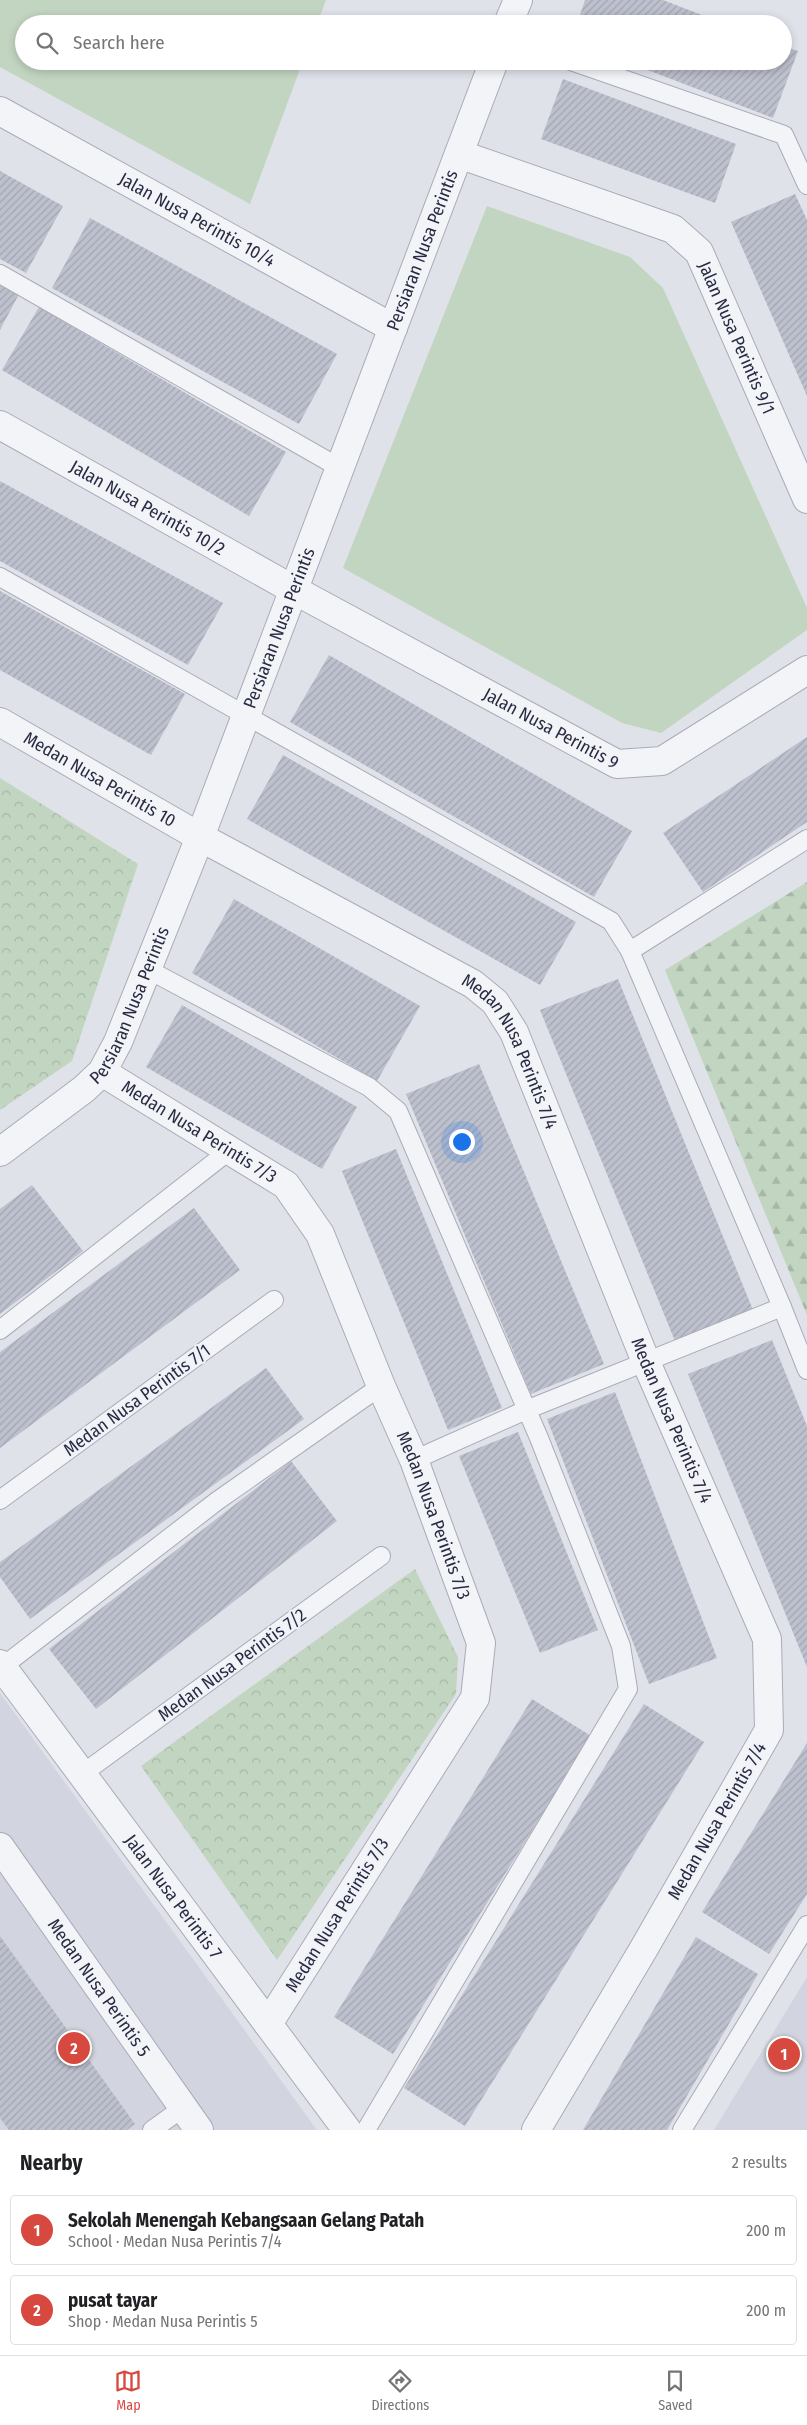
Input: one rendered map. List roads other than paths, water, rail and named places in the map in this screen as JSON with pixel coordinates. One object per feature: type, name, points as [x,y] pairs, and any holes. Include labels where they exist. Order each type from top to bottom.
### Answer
[{"type":"street","points":[[512,15],[518,0]]},
{"type":"street","name":"Persiaran Nusa Perintis","points":[[0,1152],[84,1089],[102,1072],[118,1042],[200,837],[491,70]]},
{"type":"street","name":"Jalan Nusa Perintis 10/4","points":[[0,111],[394,328]]},
{"type":"street","name":"Jalan Nusa Perintis 9/1","points":[[459,154],[673,229],[699,252],[807,499]]},
{"type":"street","name":"Jalan Nusa Perintis 10/2","points":[[0,424],[294,590]]},
{"type":"street","name":"Jalan Nusa Perintis 9","points":[[294,590],[617,764],[662,761],[807,670]]},
{"type":"street","name":"Medan Nusa Perintis 10","points":[[0,722],[200,837]]},
{"type":"street","name":"Medan Nusa Perintis 7/4","points":[[200,837],[473,984],[496,1002],[514,1032],[646,1362],[768,1639],[769,1730],[643,1950],[536,2130]]},
{"type":"street","name":"Medan Nusa Perintis 7/3","points":[[102,1072],[286,1185],[320,1234],[381,1386],[414,1460],[481,1643],[475,1698],[268,2024]]},
{"type":"street","name":"Jalan Nusa Perintis 7","points":[[1,1667],[347,2130]]},
{"type":"street","name":"Medan Nusa Perintis 5","points":[[0,1847],[199,2130]]},
{"type":"lane","points":[[597,70],[784,135],[807,185]]},
{"type":"lane","points":[[0,274],[340,468]]},
{"type":"lane","points":[[0,577],[611,921],[630,951],[807,1370]]},
{"type":"lane","points":[[630,951],[807,839]]},
{"type":"lane","points":[[147,970],[369,1087],[398,1111],[526,1410],[621,1646],[628,1689],[366,2130]]},
{"type":"lane","points":[[0,1330],[230,1150]]},
{"type":"lane","name":"Medan Nusa Perintis 7/1","points":[[0,1500],[274,1300]]},
{"type":"lane","points":[[414,1460],[526,1410],[782,1307]]},
{"type":"lane","points":[[1,1667],[217,1502],[381,1386]]},
{"type":"lane","name":"Medan Nusa Perintis 7/2","points":[[82,1774],[381,1556]]},
{"type":"lane","points":[[682,2130],[807,1925]]},
{"type":"lane","points":[[152,2130],[184,2107]]},
{"type":"place","name":"pusat tayar","points":[[74,2048]]},
{"type":"place","name":"Sekolah Menengah Kebangsaan Gelang Patah","points":[[784,2054]]}]
